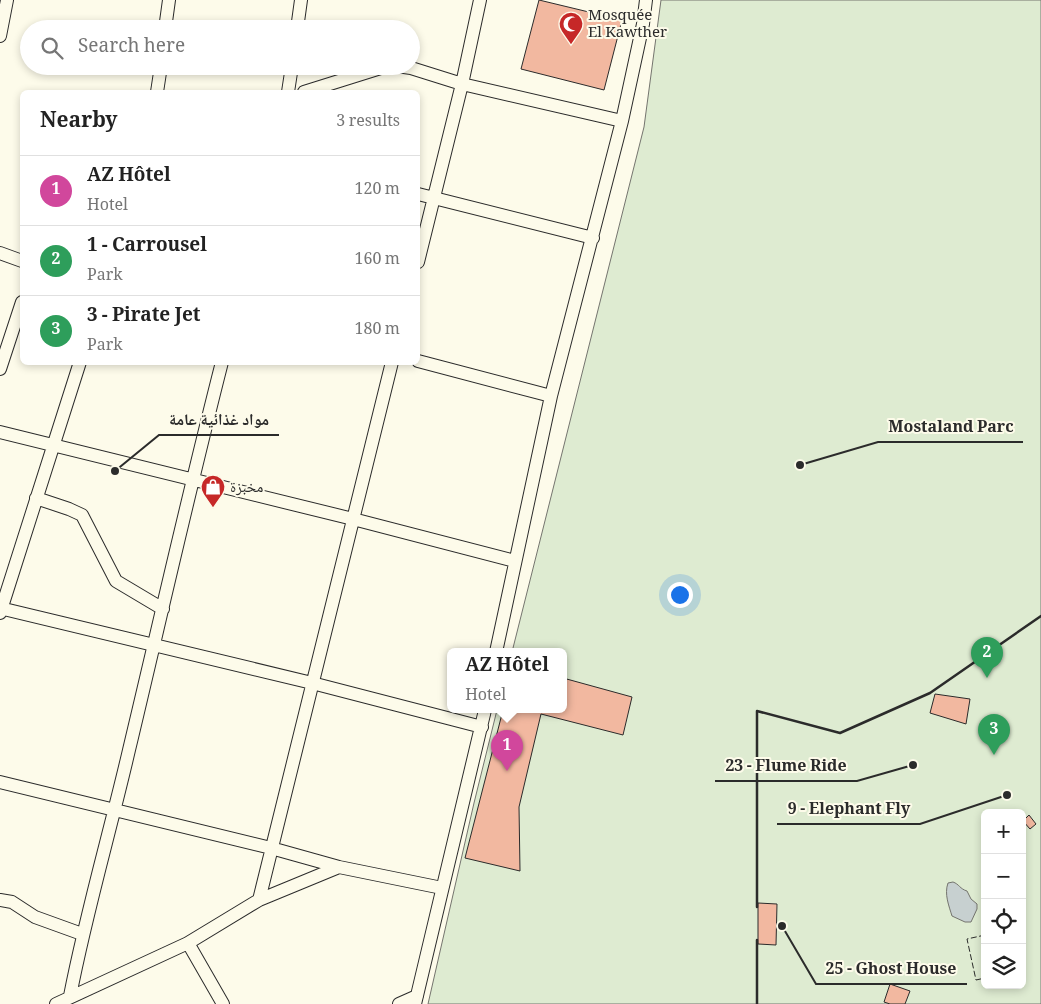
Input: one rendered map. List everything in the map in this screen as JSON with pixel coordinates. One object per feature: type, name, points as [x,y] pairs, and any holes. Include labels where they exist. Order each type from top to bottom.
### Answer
[{"type":"street","points":[[0,36],[7,0]]},
{"type":"street","points":[[166,20],[169,0]]},
{"type":"street","points":[[298,20],[300,0]]},
{"type":"street","points":[[420,253],[462,84],[480,0]]},
{"type":"street","points":[[497,648],[551,396],[622,122],[643,24],[646,0]]},
{"type":"street","points":[[420,71],[462,84],[622,122]]},
{"type":"street","points":[[157,90],[160,75]]},
{"type":"street","points":[[288,90],[291,75]]},
{"type":"street","points":[[310,90],[358,75]]},
{"type":"street","points":[[420,195],[593,238]]},
{"type":"street","points":[[0,253],[20,260]]},
{"type":"street","points":[[0,369],[20,308]]},
{"type":"street","points":[[420,362],[551,396]]},
{"type":"street","points":[[79,365],[0,610],[154,645],[482,727]]},
{"type":"street","points":[[70,996],[82,934],[115,811],[192,479],[221,365]]},
{"type":"street","points":[[259,900],[391,365]]},
{"type":"street","points":[[0,432],[515,560]]},
{"type":"street","points":[[36,498],[82,515],[116,581],[163,608]]},
{"type":"street","points":[[399,1004],[416,1000],[484,713]]},
{"type":"street","points":[[0,782],[271,848],[339,867],[442,888]]},
{"type":"street","points":[[56,1004],[188,943],[259,900],[339,867]]},
{"type":"street","points":[[0,900],[12,902],[35,917],[82,934]]},
{"type":"street","points":[[188,943],[223,1004]]},
{"type":"green space","points":[[661,0],[1041,0],[1041,1004],[428,1004],[496,713],[567,713],[567,648],[513,648],[644,127]]},
{"type":"shaded area","points":[[953,882],[967,891],[971,899],[977,904],[977,909],[971,922],[965,922],[952,916],[947,900],[947,891],[948,883]]},
{"type":"building","name":"Mosquée El Kawther","points":[[539,0],[622,20],[604,90],[521,69]]},
{"type":"building","points":[[567,679],[632,697],[623,735],[541,714],[519,807],[520,871],[465,858],[502,713],[567,713]]},
{"type":"building","points":[[935,694],[970,699],[966,724],[930,713]]},
{"type":"building","points":[[1029,815],[1036,824],[1030,829],[1026,824],[1026,818]]},
{"type":"building","points":[[758,903],[777,904],[776,945],[758,944]]},
{"type":"building","points":[[890,984],[910,991],[905,1004],[884,1002]]},
{"type":"fence","points":[[981,936],[967,939],[976,980],[981,979]]},
{"type":"wall","points":[[757,907],[757,711],[840,733],[930,693],[1041,616]]},
{"type":"wall","points":[[757,940],[757,1004]]},
{"type":"place","name":"Mosquée El Kawther","points":[[571,45]]},
{"type":"place","name":"Mostaland Parc","points":[[800,465]]},
{"type":"place","name":"مواد غذائية عامة","points":[[115,471]]},
{"type":"place","name":"مخبزة","points":[[213,508]]},
{"type":"place","name":"1 - Carrousel","points":[[987,678]]},
{"type":"place","name":"3 - Pirate Jet","points":[[994,755]]},
{"type":"place","name":"23 - Flume Ride","points":[[913,765]]},
{"type":"place","name":"AZ Hôtel","points":[[507,771]]},
{"type":"place","name":"9 - Elephant Fly","points":[[1007,795]]},
{"type":"place","name":"25 - Ghost House","points":[[782,926]]}]
